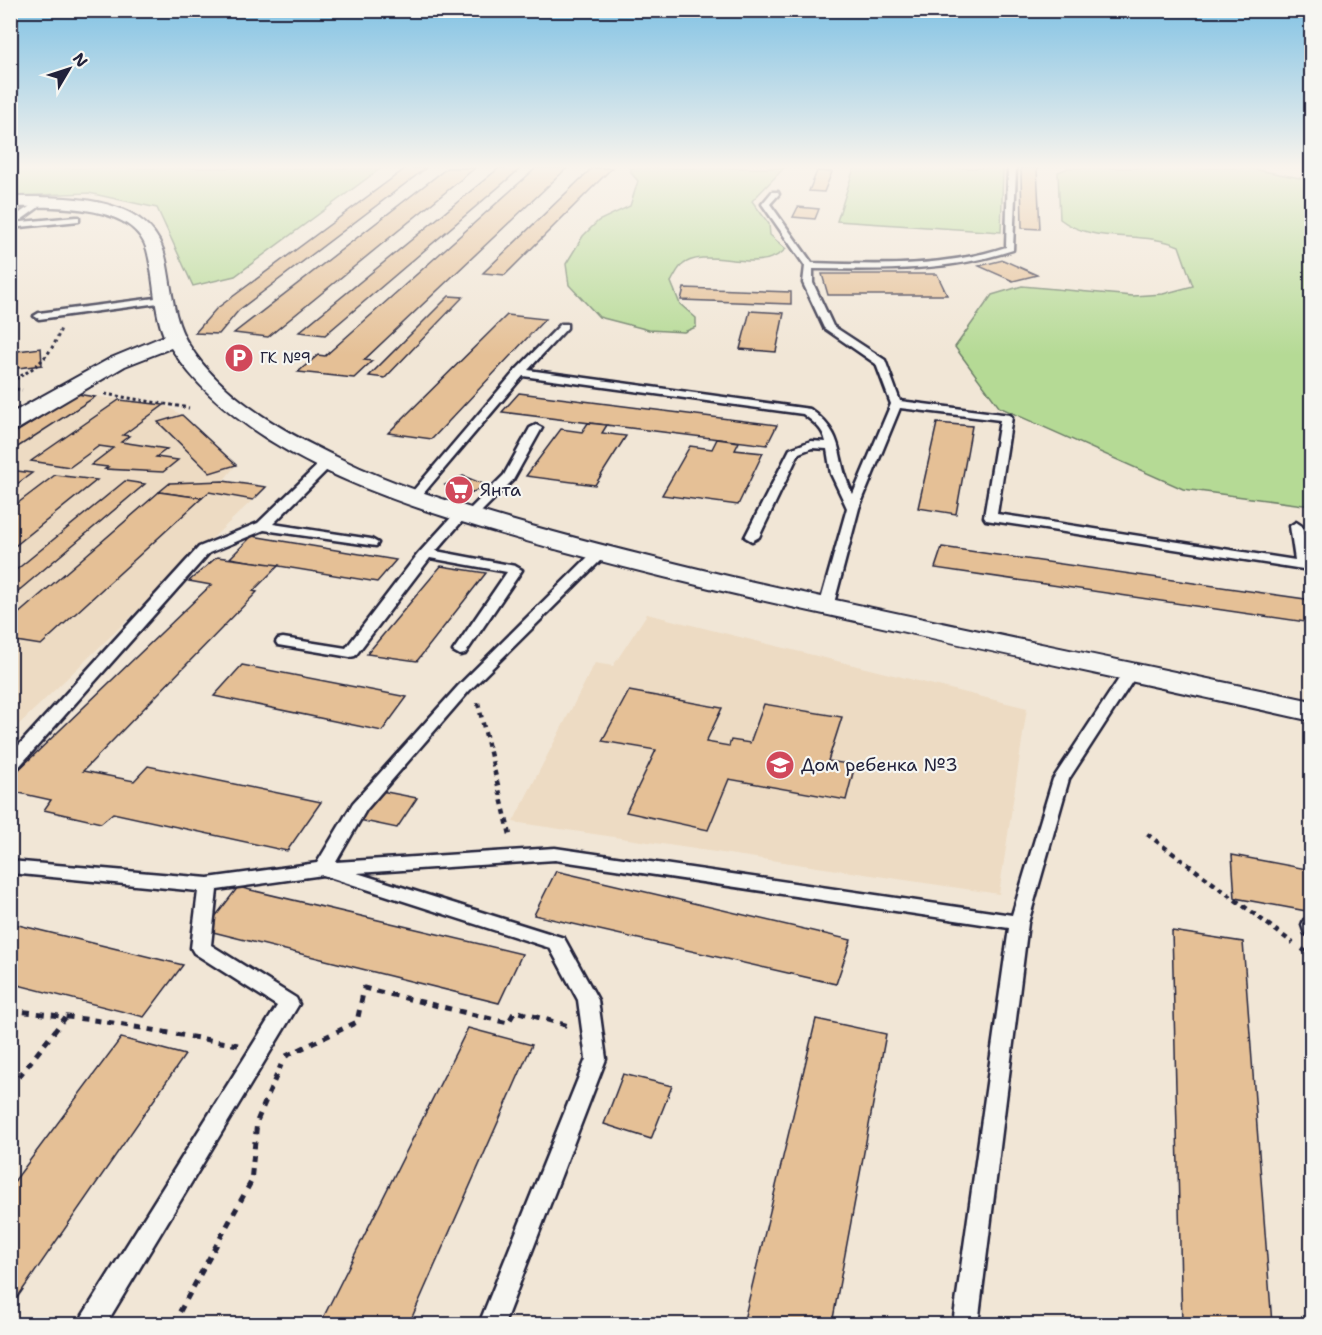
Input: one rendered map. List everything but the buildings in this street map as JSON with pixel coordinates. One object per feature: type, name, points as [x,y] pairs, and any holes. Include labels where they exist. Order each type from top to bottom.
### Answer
[{"type":"street","points":[[146,230],[154,244],[164,300],[175,339],[191,363],[226,398],[274,432],[328,462],[379,486],[466,515],[599,554],[826,607],[1311,711]]},
{"type":"street","points":[[10,424],[118,362],[175,339]]},
{"type":"lane","points":[[784,230],[809,266],[808,283],[829,328],[881,363],[896,404],[853,508],[826,607]]},
{"type":"lane","points":[[809,266],[868,267],[946,263],[988,258],[1010,249],[1010,230]]},
{"type":"lane","points":[[39,316],[164,300]]},
{"type":"lane","points":[[412,498],[520,372],[564,326]]},
{"type":"lane","points":[[520,372],[806,411],[827,426],[834,446],[836,471],[853,508]]},
{"type":"lane","points":[[896,404],[1006,417],[990,517],[1302,564],[1296,526]]},
{"type":"lane","points":[[284,642],[350,653],[426,553],[509,477],[536,429]]},
{"type":"lane","points":[[752,537],[794,451],[811,444],[834,446]]},
{"type":"lane","points":[[10,766],[204,550],[263,526],[328,462]]},
{"type":"lane","points":[[263,526],[371,543]]},
{"type":"lane","points":[[426,553],[515,570],[460,651]]},
{"type":"lane","points":[[323,869],[359,807],[472,679],[599,554]]},
{"type":"lane","points":[[966,1324],[1019,923],[1061,779],[1131,671]]},
{"type":"lane","points":[[10,867],[208,885],[323,869],[555,854],[1019,923]]},
{"type":"lane","points":[[323,869],[557,943],[588,1000],[596,1059],[492,1324]]},
{"type":"lane","points":[[92,1324],[289,1004],[201,948],[208,885]]},
{"type":"path","points":[[10,382],[42,365],[58,342],[63,320]]},
{"type":"path","points":[[72,389],[189,408]]},
{"type":"path","points":[[472,679],[515,856]]},
{"type":"path","points":[[1147,834],[1311,956]]},
{"type":"path","points":[[10,1010],[262,1048],[286,1055],[357,1022],[364,988],[508,1023],[514,1011],[592,1032]]},
{"type":"path","points":[[10,1088],[65,1017]]},
{"type":"path","points":[[173,1324],[251,1182],[257,1121],[286,1055]]},
{"type":"shaded area","points":[[77,394],[164,405],[182,415],[236,465],[223,481],[266,487],[11,732],[11,436]]},
{"type":"shaded area","name":"Дом ребенка №3","points":[[647,614],[1027,708],[999,894],[513,822],[595,663],[613,666]]},
{"type":"green space","points":[[167,230],[297,230],[235,276],[193,286]]},
{"type":"green space","points":[[589,230],[770,230],[770,235],[786,249],[774,257],[761,260],[704,258],[691,260],[681,266],[671,282],[680,304],[696,318],[696,327],[684,332],[649,330],[599,317],[569,285],[566,264]]},
{"type":"green space","points":[[1082,230],[1311,230],[1311,506],[1183,489],[999,407],[955,347],[992,295],[1022,286],[1133,296],[1163,294],[1193,286],[1179,246],[1164,241]]},
{"type":"place","name":"ГК №9","points":[[239,358]]},
{"type":"place","name":"Янта","points":[[459,490]]},
{"type":"place","name":"Дом ребенка №3","points":[[780,765]]}]
